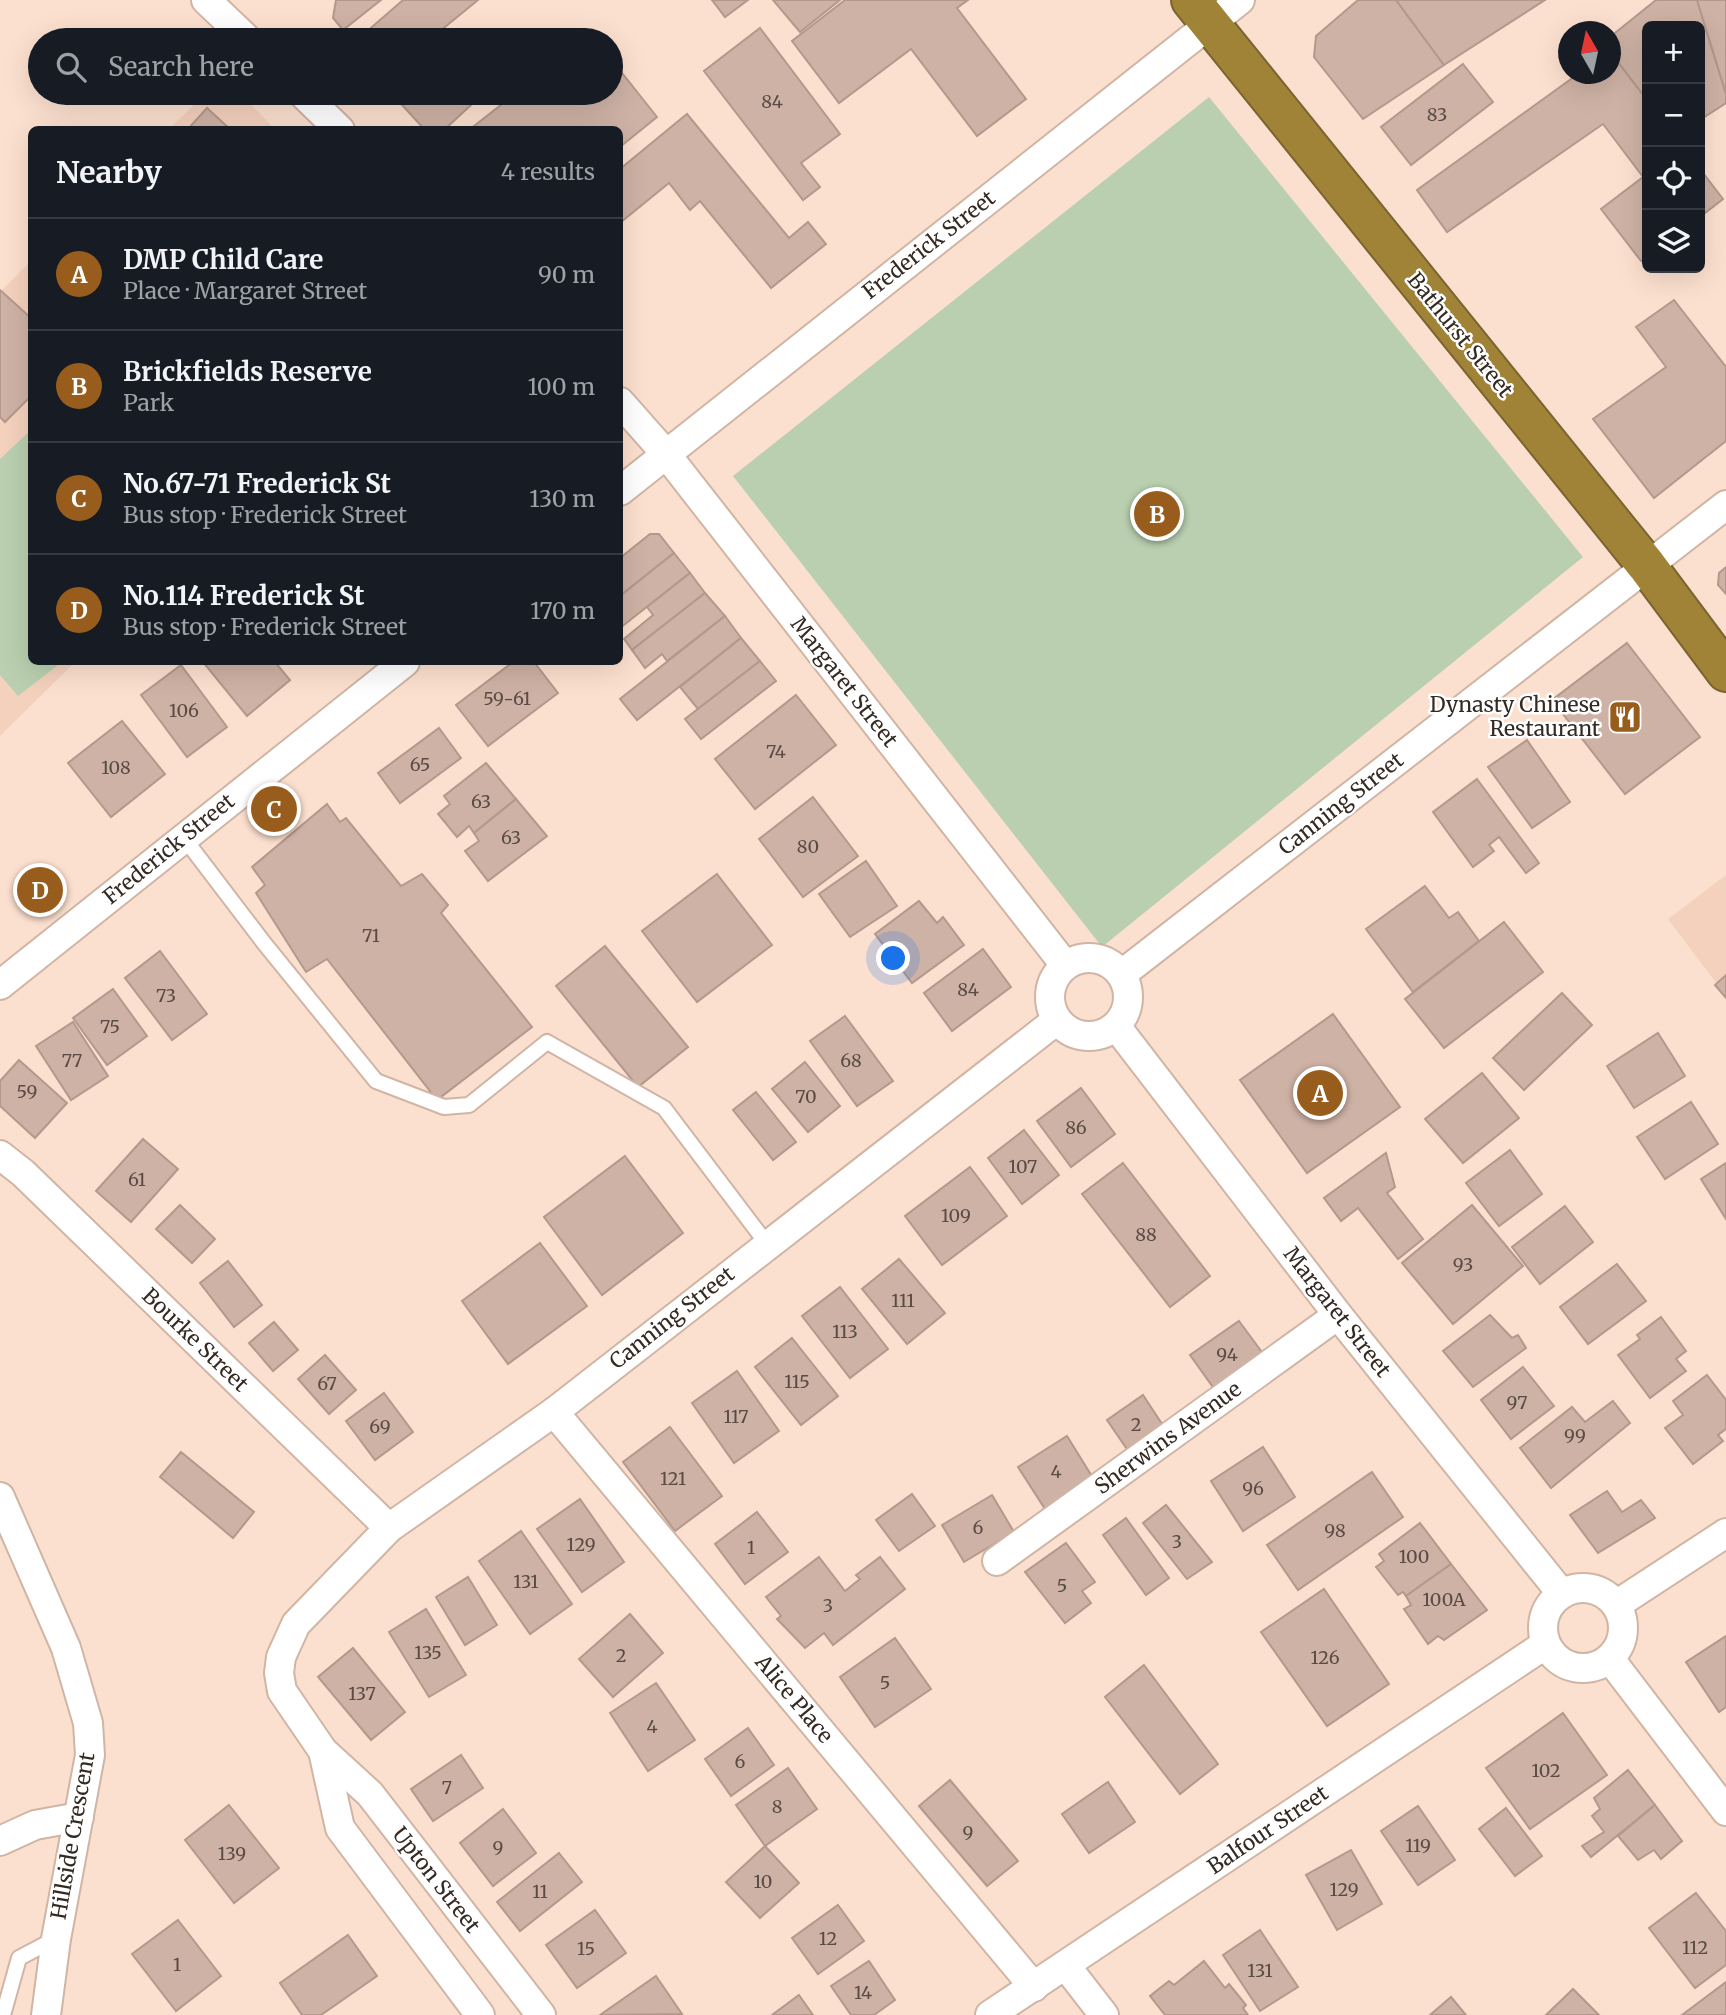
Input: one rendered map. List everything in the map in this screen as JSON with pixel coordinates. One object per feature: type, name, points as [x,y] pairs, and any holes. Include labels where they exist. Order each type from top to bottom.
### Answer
[{"type":"highway","name":"Bathurst Street","points":[[1200,12],[1647,566],[1726,672]]},
{"type":"street","points":[[206,0],[235,28]]},
{"type":"street","name":"Frederick Street","points":[[623,489],[1200,12],[1240,0]]},
{"type":"street","points":[[314,105],[336,126]]},
{"type":"street","name":"Margaret Street","points":[[623,404],[666,454],[1065,965]]},
{"type":"street","name":"Canning Street","points":[[1122,974],[1726,505]]},
{"type":"street","name":"Frederick Street","points":[[0,985],[401,665]]},
{"type":"street","points":[[1089,958],[1113,965],[1122,974],[1129,996],[1124,1018],[1116,1026],[1092,1037],[1078,1036],[1057,1020],[1049,997],[1057,974],[1065,965],[1089,958]]},
{"type":"street","name":"Canning Street","points":[[296,1625],[389,1528],[554,1412],[1057,1020]]},
{"type":"street","name":"Margaret Street","points":[[1116,1026],[1338,1315],[1562,1594]]},
{"type":"street","name":"Bourke Street","points":[[0,1155],[23,1173],[389,1528]]},
{"type":"street","name":"Sherwins Avenue","points":[[997,1561],[1338,1315]]},
{"type":"street","name":"Alice Place","points":[[554,1412],[1034,1987]]},
{"type":"street","name":"Hillside Crescent","points":[[0,1497],[8,1533],[66,1648],[88,1723],[90,1755],[56,1939],[46,2015]]},
{"type":"street","points":[[1616,1605],[1726,1533]]},
{"type":"street","points":[[1585,1588],[1607,1596],[1616,1605],[1621,1616],[1622,1639],[1609,1659],[1587,1668],[1574,1668],[1553,1654],[1546,1644],[1544,1622],[1547,1611],[1562,1594],[1585,1588]]},
{"type":"street","name":"Upton Street","points":[[296,1625],[281,1657],[279,1673],[282,1691],[323,1751],[370,1794],[541,2015]]},
{"type":"street","name":"Balfour Street","points":[[990,2015],[1546,1644]]},
{"type":"street","points":[[1609,1659],[1726,1811]]},
{"type":"street","name":"Upton Street","points":[[323,1751],[340,1828],[480,2015]]},
{"type":"street","points":[[0,1840],[35,1825],[79,1817]]},
{"type":"street","points":[[1066,1966],[1104,2015]]},
{"type":"lane","points":[[184,838],[264,943],[376,1081],[444,1107],[469,1105],[547,1042],[664,1108],[768,1244]]},
{"type":"lane","name":"Hillside Crescent","points":[[3,2015],[19,1958],[56,1939]]},
{"type":"shaded area","points":[[194,105],[252,105],[272,126],[172,126]]},
{"type":"shaded area","points":[[28,264],[28,665],[72,665],[0,736],[0,292]]},
{"type":"shaded area","points":[[1726,875],[1726,996],[1668,919]]},
{"type":"green space","points":[[1209,97],[1583,557],[1102,947],[733,476]]},
{"type":"green space","points":[[28,433],[28,665],[58,665],[18,696],[0,675],[0,459]]},
{"type":"building","points":[[336,0],[381,0],[346,28],[341,28],[333,18]]},
{"type":"building","points":[[403,0],[478,0],[444,28],[371,28]]},
{"type":"building","points":[[712,0],[748,0],[725,17]]},
{"type":"building","points":[[773,0],[840,0],[800,32]]},
{"type":"building","points":[[845,0],[968,0],[957,8],[1026,99],[977,136],[911,49],[839,103],[792,41]]},
{"type":"building","points":[[1358,0],[1396,0],[1444,65],[1363,119],[1314,57],[1316,36]]},
{"type":"building","points":[[1396,0],[1545,0],[1444,65]]},
{"type":"building","points":[[1656,0],[1697,0],[1703,21],[1642,21],[1642,94],[1621,66],[1621,28]]},
{"type":"building","points":[[1697,0],[1726,0],[1726,94],[1705,21]]},
{"type":"building","points":[[1705,26],[1726,94],[1726,103],[1705,117]]},
{"type":"building","points":[[760,28],[840,134],[801,163],[820,187],[803,200],[704,71]]},
{"type":"building","points":[[1463,64],[1493,102],[1411,165],[1381,127]]},
{"type":"building","points":[[1621,66],[1642,94],[1642,176],[1603,124],[1447,232],[1417,190],[1564,84],[1621,84]]},
{"type":"building","points":[[623,74],[657,117],[623,145],[623,126],[474,126],[501,105],[623,105]]},
{"type":"building","points":[[402,105],[471,105],[448,126],[421,126]]},
{"type":"building","points":[[207,108],[227,126],[191,126]]},
{"type":"building","points":[[687,114],[789,238],[808,222],[826,244],[771,288],[700,201],[690,210],[669,183],[623,221],[623,167]]},
{"type":"building","points":[[1705,176],[1723,199],[1705,213]]},
{"type":"building","points":[[1642,178],[1642,260],[1641,261],[1601,209]]},
{"type":"building","points":[[0,290],[28,315],[28,399],[5,422],[0,417]]},
{"type":"building","points":[[1674,300],[1726,367],[1726,441],[1654,498],[1593,419],[1666,367],[1636,327]]},
{"type":"building","points":[[650,534],[659,534],[674,553],[623,594],[623,556]]},
{"type":"building","points":[[674,553],[690,573],[623,626],[623,594]]},
{"type":"building","points":[[1726,567],[1726,594],[1718,585],[1719,573]]},
{"type":"building","points":[[690,573],[705,593],[632,650],[624,639],[653,615],[647,607]]},
{"type":"building","points":[[705,593],[725,616],[667,661],[662,654],[645,668],[632,650]]},
{"type":"building","points":[[725,616],[741,638],[637,720],[620,699]]},
{"type":"building","points":[[741,638],[760,661],[698,709],[680,687]]},
{"type":"building","points":[[1627,643],[1700,737],[1625,794],[1552,700]]},
{"type":"building","points":[[760,661],[776,681],[701,739],[685,719]]},
{"type":"building","points":[[181,665],[227,727],[187,757],[141,695]]},
{"type":"building","points":[[205,665],[278,665],[290,680],[247,716]]},
{"type":"building","points":[[509,665],[536,665],[558,693],[488,746],[456,705]]},
{"type":"building","points":[[796,695],[836,745],[755,809],[715,759]]},
{"type":"building","points":[[122,721],[165,774],[111,817],[68,763]]},
{"type":"building","points":[[439,728],[461,758],[400,803],[378,773]]},
{"type":"building","points":[[1527,740],[1570,802],[1532,828],[1488,767]]},
{"type":"building","points":[[486,763],[516,799],[474,833],[469,826],[457,837],[438,814],[450,804],[444,796]]},
{"type":"building","points":[[1477,779],[1539,863],[1526,873],[1499,837],[1489,845],[1494,851],[1473,867],[1433,812]]},
{"type":"building","points":[[813,797],[858,856],[803,897],[759,839]]},
{"type":"building","points":[[516,799],[547,836],[488,881],[465,851],[479,841],[474,833]]},
{"type":"building","points":[[327,804],[340,822],[346,818],[401,886],[422,874],[448,905],[441,913],[532,1027],[437,1100],[327,959],[306,972],[256,893],[265,885],[252,867]]},
{"type":"building","points":[[866,861],[897,906],[850,937],[819,894]]},
{"type":"building","points":[[717,874],[772,945],[697,1002],[642,931]]},
{"type":"building","points":[[1425,886],[1449,918],[1458,912],[1479,941],[1413,992],[1366,929]]},
{"type":"building","points":[[919,901],[937,923],[943,917],[964,945],[912,983],[875,934]]},
{"type":"building","points":[[1504,922],[1543,972],[1444,1048],[1405,999]]},
{"type":"building","points":[[605,946],[688,1047],[638,1087],[556,986]]},
{"type":"building","points":[[983,949],[1011,987],[952,1031],[924,993]]},
{"type":"building","points":[[160,951],[207,1014],[172,1040],[125,978]]},
{"type":"building","points":[[1726,975],[1726,998],[1715,985]]},
{"type":"building","points":[[113,989],[147,1036],[107,1065],[73,1018]]},
{"type":"building","points":[[1562,993],[1592,1025],[1524,1090],[1493,1058]]},
{"type":"building","points":[[1333,1014],[1400,1107],[1307,1173],[1240,1080]]},
{"type":"building","points":[[845,1016],[893,1081],[857,1106],[810,1041]]},
{"type":"building","points":[[73,1022],[108,1076],[71,1100],[36,1046]]},
{"type":"building","points":[[1658,1033],[1685,1076],[1634,1108],[1607,1066]]},
{"type":"building","points":[[19,1060],[67,1103],[35,1138],[0,1106],[0,1081]]},
{"type":"building","points":[[805,1062],[840,1106],[808,1132],[772,1089]]},
{"type":"building","points":[[1482,1073],[1519,1118],[1463,1163],[1425,1119]]},
{"type":"building","points":[[1081,1088],[1115,1134],[1071,1167],[1037,1121]]},
{"type":"building","points":[[756,1092],[796,1142],[773,1160],[733,1110]]},
{"type":"building","points":[[1691,1102],[1718,1144],[1665,1179],[1637,1137]]},
{"type":"building","points":[[1024,1130],[1059,1175],[1022,1204],[988,1158]]},
{"type":"building","points":[[143,1139],[178,1169],[131,1222],[96,1191]]},
{"type":"building","points":[[1510,1150],[1542,1194],[1499,1226],[1466,1183]]},
{"type":"building","points":[[1386,1153],[1395,1187],[1387,1193],[1423,1239],[1398,1259],[1358,1208],[1341,1221],[1324,1198]]},
{"type":"building","points":[[625,1156],[683,1233],[602,1295],[544,1217]]},
{"type":"building","points":[[1123,1163],[1210,1276],[1170,1307],[1082,1194]]},
{"type":"building","points":[[1726,1163],[1726,1219],[1701,1179]]},
{"type":"building","points":[[970,1167],[1007,1216],[942,1265],[905,1216]]},
{"type":"building","points":[[180,1205],[215,1239],[192,1263],[156,1229]]},
{"type":"building","points":[[1472,1205],[1523,1266],[1453,1324],[1402,1263]]},
{"type":"building","points":[[1565,1206],[1593,1242],[1540,1284],[1512,1247]]},
{"type":"building","points":[[540,1243],[587,1306],[508,1364],[462,1301]]},
{"type":"building","points":[[899,1259],[945,1313],[907,1344],[862,1289]]},
{"type":"building","points":[[228,1261],[262,1305],[234,1327],[200,1283]]},
{"type":"building","points":[[1617,1264],[1646,1301],[1588,1344],[1560,1307]]},
{"type":"building","points":[[840,1287],[888,1349],[850,1378],[802,1316]]},
{"type":"building","points":[[1490,1315],[1512,1338],[1518,1335],[1526,1348],[1473,1387],[1443,1351]]},
{"type":"building","points":[[1661,1317],[1686,1351],[1676,1359],[1686,1371],[1650,1398],[1618,1355],[1640,1339],[1637,1335]]},
{"type":"building","points":[[1239,1321],[1264,1355],[1215,1390],[1190,1355]]},
{"type":"building","points":[[274,1322],[298,1350],[273,1371],[249,1343]]},
{"type":"building","points":[[792,1338],[838,1396],[801,1425],[755,1367]]},
{"type":"building","points":[[325,1355],[356,1390],[329,1414],[298,1379]]},
{"type":"building","points":[[1523,1367],[1554,1406],[1511,1439],[1481,1400]]},
{"type":"building","points":[[737,1371],[779,1431],[734,1463],[692,1403]]},
{"type":"building","points":[[1707,1375],[1726,1400],[1726,1429],[1718,1435],[1723,1441],[1693,1464],[1665,1428],[1683,1415],[1673,1401]]},
{"type":"building","points":[[384,1393],[413,1432],[375,1460],[346,1421]]},
{"type":"building","points":[[1143,1395],[1166,1430],[1131,1455],[1107,1420]]},
{"type":"building","points":[[1613,1401],[1630,1423],[1551,1488],[1520,1448],[1572,1407],[1585,1422]]},
{"type":"building","points":[[670,1427],[722,1496],[675,1531],[623,1462]]},
{"type":"building","points":[[1067,1436],[1093,1478],[1045,1509],[1018,1467]]},
{"type":"building","points":[[1263,1447],[1295,1497],[1243,1531],[1211,1481]]},
{"type":"building","points":[[181,1452],[254,1512],[233,1538],[160,1477]]},
{"type":"building","points":[[1372,1472],[1403,1517],[1298,1590],[1267,1545]]},
{"type":"building","points":[[1607,1491],[1622,1512],[1641,1500],[1655,1518],[1598,1553],[1570,1515]]},
{"type":"building","points":[[912,1494],[935,1526],[899,1551],[876,1520]]},
{"type":"building","points":[[992,1495],[1014,1532],[964,1562],[942,1525]]},
{"type":"building","points":[[580,1499],[624,1562],[582,1592],[537,1529]]},
{"type":"building","points":[[1166,1505],[1212,1562],[1187,1579],[1143,1523]]},
{"type":"building","points":[[757,1512],[788,1552],[745,1584],[715,1544]]},
{"type":"building","points":[[1126,1518],[1169,1578],[1146,1595],[1103,1535]]},
{"type":"building","points":[[1420,1523],[1451,1564],[1406,1596],[1403,1592],[1398,1595],[1376,1567],[1384,1561],[1379,1554]]},
{"type":"building","points":[[521,1531],[572,1604],[530,1634],[479,1561]]},
{"type":"building","points":[[1066,1543],[1095,1582],[1082,1591],[1091,1603],[1065,1623],[1025,1572]]},
{"type":"building","points":[[819,1557],[845,1591],[860,1579],[856,1575],[880,1557],[905,1589],[833,1645],[824,1633],[805,1648],[777,1619],[781,1616],[766,1597]]},
{"type":"building","points":[[1451,1564],[1487,1610],[1444,1640],[1438,1636],[1428,1644],[1404,1609],[1411,1605],[1406,1596]]},
{"type":"building","points":[[468,1577],[497,1625],[465,1645],[436,1597]]},
{"type":"building","points":[[1324,1589],[1389,1684],[1327,1726],[1261,1632]]},
{"type":"building","points":[[426,1609],[466,1675],[429,1697],[389,1632]]},
{"type":"building","points":[[630,1614],[663,1653],[613,1697],[579,1659]]},
{"type":"building","points":[[1726,1636],[1726,1707],[1719,1712],[1686,1662]]},
{"type":"building","points":[[895,1638],[931,1689],[875,1727],[840,1677]]},
{"type":"building","points":[[353,1648],[405,1712],[371,1740],[318,1677]]},
{"type":"building","points":[[1144,1665],[1218,1764],[1180,1794],[1105,1697]]},
{"type":"building","points":[[656,1683],[695,1740],[648,1771],[610,1713]]},
{"type":"building","points":[[1563,1713],[1607,1775],[1530,1829],[1486,1768]]},
{"type":"building","points":[[748,1728],[774,1765],[731,1796],[705,1759]]},
{"type":"building","points":[[461,1755],[483,1788],[433,1821],[411,1789]]},
{"type":"building","points":[[788,1768],[817,1809],[765,1846],[736,1805]]},
{"type":"building","points":[[1628,1770],[1655,1805],[1591,1857],[1582,1846],[1604,1832],[1592,1816],[1600,1809],[1594,1798]]},
{"type":"building","points":[[950,1780],[1018,1861],[987,1886],[919,1806]]},
{"type":"building","points":[[1108,1782],[1135,1822],[1089,1853],[1062,1814]]},
{"type":"building","points":[[229,1805],[279,1868],[234,1903],[185,1840]]},
{"type":"building","points":[[1655,1805],[1682,1841],[1661,1859],[1654,1850],[1638,1860],[1618,1836]]},
{"type":"building","points":[[1418,1806],[1455,1860],[1418,1885],[1381,1831]]},
{"type":"building","points":[[1506,1808],[1542,1856],[1515,1876],[1479,1829]]},
{"type":"building","points":[[503,1809],[536,1853],[493,1886],[460,1843]]},
{"type":"building","points":[[765,1846],[799,1883],[760,1918],[726,1882]]},
{"type":"building","points":[[1351,1850],[1382,1904],[1337,1930],[1306,1875]]},
{"type":"building","points":[[559,1853],[582,1882],[520,1931],[497,1902]]},
{"type":"building","points":[[1696,1893],[1726,1931],[1726,1965],[1695,1988],[1649,1928]]},
{"type":"building","points":[[838,1905],[864,1941],[818,1974],[792,1938]]},
{"type":"building","points":[[595,1910],[626,1953],[577,1988],[546,1945]]},
{"type":"building","points":[[178,1920],[221,1976],[176,2011],[132,1954]]},
{"type":"building","points":[[1260,1930],[1298,1987],[1260,2011],[1223,1955]]},
{"type":"building","points":[[348,1935],[377,1976],[321,2015],[302,2015],[280,1983]]},
{"type":"building","points":[[869,1961],[895,2000],[874,2015],[851,2015],[831,1986]]},
{"type":"building","points":[[1204,1961],[1225,1988],[1229,1984],[1246,2005],[1243,2008],[1248,2015],[1165,2015],[1150,1996],[1169,1981],[1174,1985]]},
{"type":"building","points":[[656,1976],[682,2014],[600,2015]]},
{"type":"building","points":[[1726,1982],[1726,2015],[1682,2015]]},
{"type":"building","points":[[1573,1989],[1599,2015],[1546,2015]]},
{"type":"building","points":[[799,1995],[813,2015],[772,2015]]},
{"type":"building","points":[[1451,1997],[1466,2015],[1430,2015]]},
{"type":"place","name":"Brickfields Reserve","points":[[1157,514]]},
{"type":"place","name":"Dynasty Chinese Restaurant","points":[[1625,717]]},
{"type":"place","name":"No.67-71 Frederick St","points":[[274,809]]},
{"type":"place","name":"No.114 Frederick St","points":[[40,890]]},
{"type":"place","name":"DMP Child Care","points":[[1320,1093]]}]
